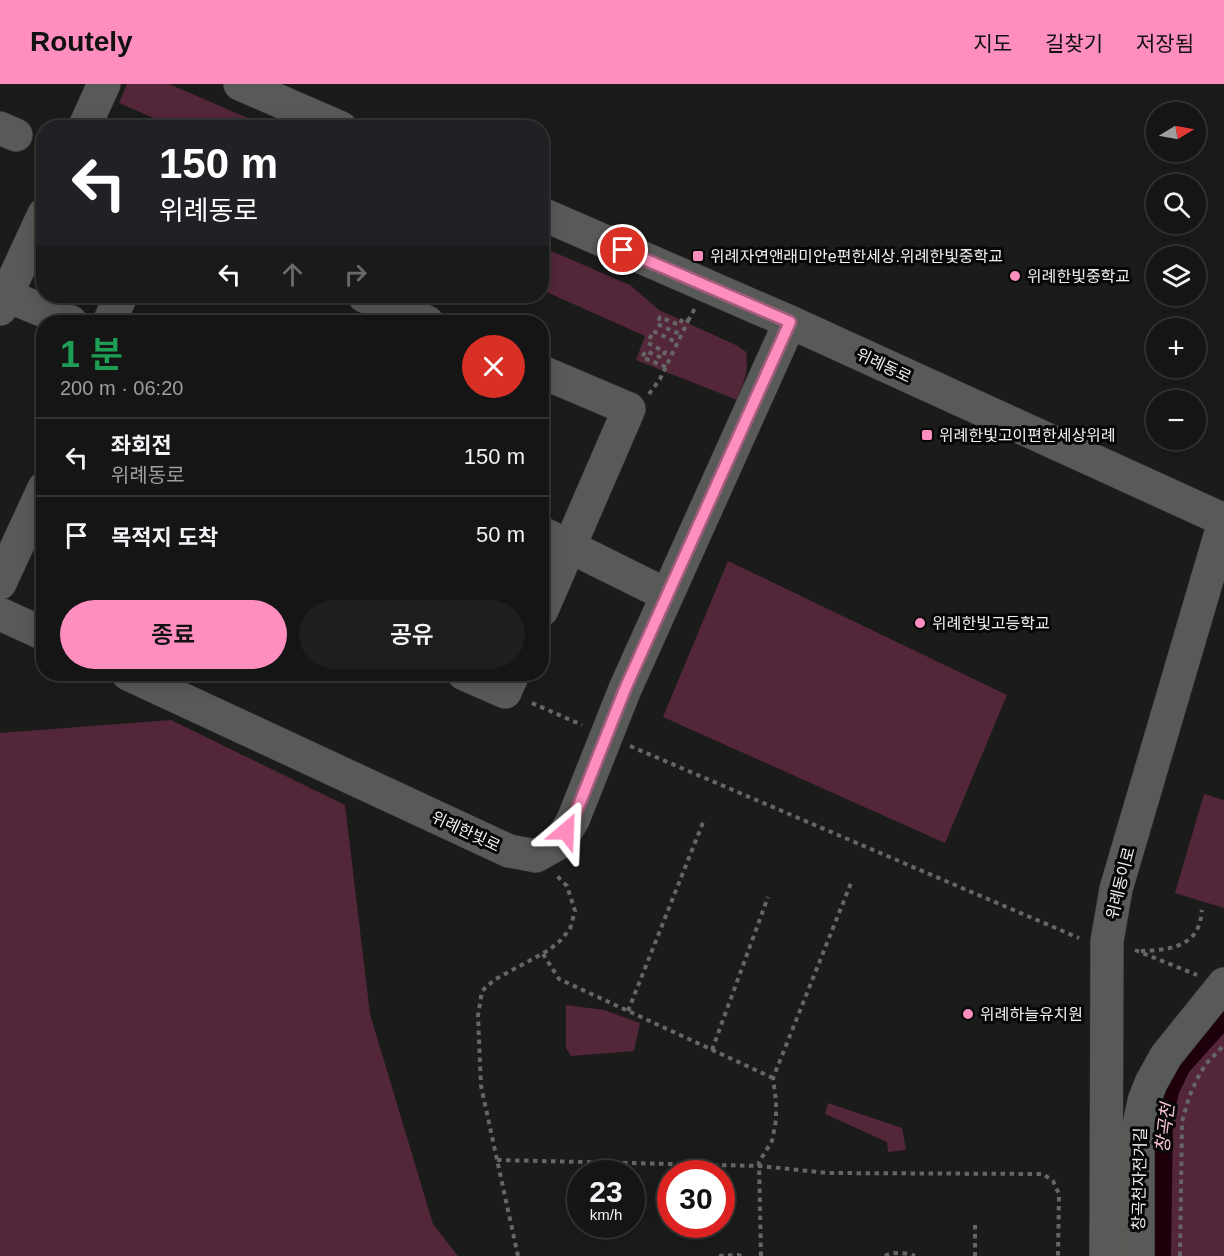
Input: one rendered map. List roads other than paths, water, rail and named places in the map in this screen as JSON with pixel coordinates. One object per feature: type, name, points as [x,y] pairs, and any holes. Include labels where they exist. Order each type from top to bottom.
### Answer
[{"type":"street","points":[[88,120],[104,84]]},
{"type":"street","points":[[240,84],[322,120]]},
{"type":"street","name":"위례동로","points":[[549,217],[790,322],[1224,521]]},
{"type":"street","points":[[36,230],[2,299],[50,315]]},
{"type":"street","points":[[381,303],[410,315]]},
{"type":"street","points":[[556,540],[667,595],[790,322]]},
{"type":"street","points":[[549,375],[629,410],[556,540],[549,575]]},
{"type":"street","points":[[0,583],[36,505]]},
{"type":"street","name":"위례동이로","points":[[1106,1256],[1107,941],[1116,889],[1224,521]]},
{"type":"street","name":"위례한빛로","points":[[143,681],[509,851],[536,856],[559,843],[573,820],[625,689],[667,595]]},
{"type":"street","points":[[0,614],[36,630]]},
{"type":"street","name":"창곡천자전거길","points":[[1138,1256],[1138,1130],[1144,1101],[1166,1056],[1224,985]]},
{"type":"water","name":"창곡천","points":[[1224,999],[1224,1033],[1189,1072],[1179,1093],[1173,1119],[1171,1256],[1152,1256],[1154,1126],[1164,1081]]},
{"type":"place","name":"위례자연앤래미안e편한세상.위례한빛중학교","points":[[698,256]]},
{"type":"place","name":"위례한빛중학교","points":[[1015,276]]},
{"type":"place","name":"위례한빛고이편한세상위례","points":[[927,435]]},
{"type":"place","name":"위례한빛고등학교","points":[[920,623]]},
{"type":"place","name":"위례하늘유치원","points":[[968,1014]]}]
